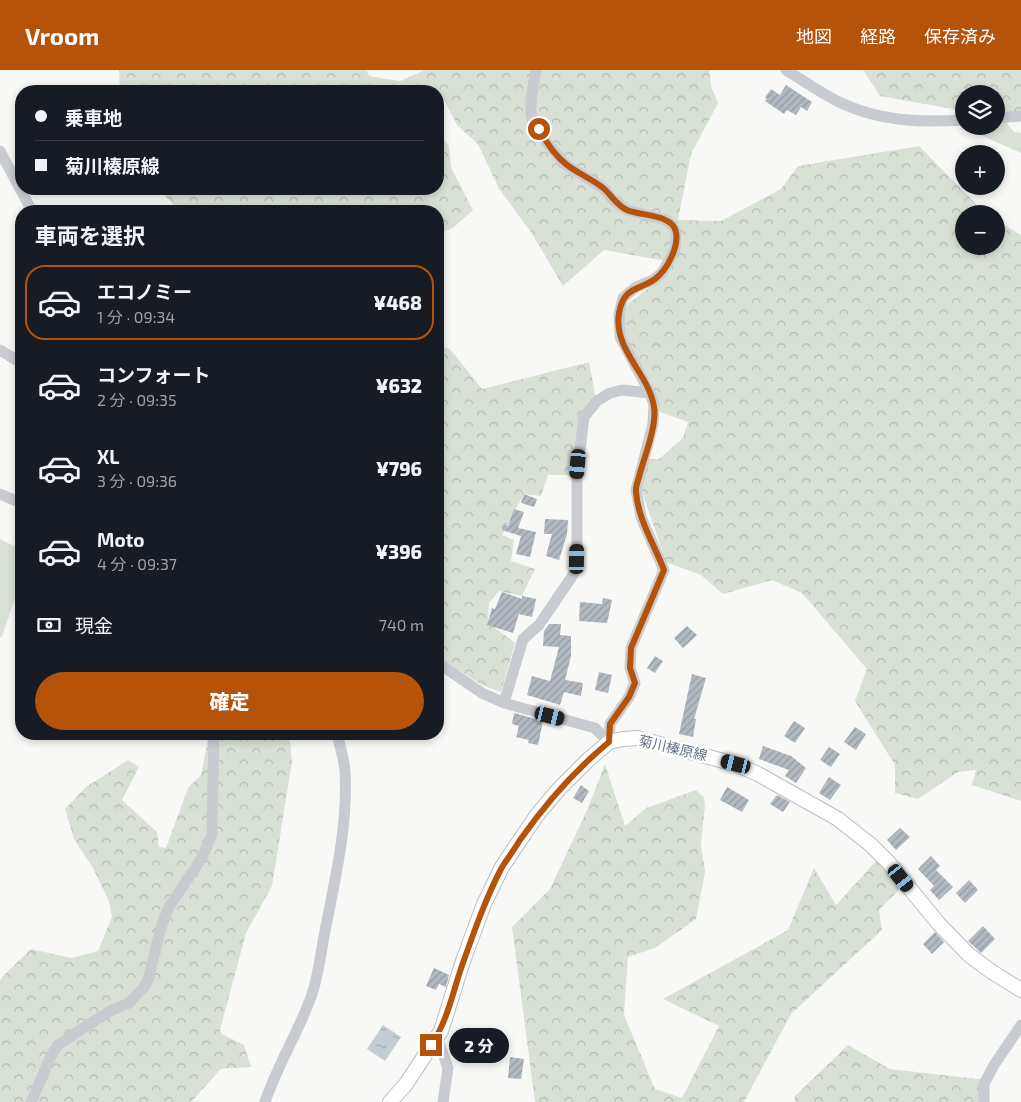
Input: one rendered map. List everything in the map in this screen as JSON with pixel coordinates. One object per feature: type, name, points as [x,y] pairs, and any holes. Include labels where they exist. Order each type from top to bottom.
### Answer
[{"type":"main road","name":"菊川榛原線","points":[[609,742],[637,738],[736,764],[758,774],[838,819],[883,857],[938,922],[969,955],[1021,990]]},
{"type":"main road","points":[[390,1102],[406,1084],[437,1037],[446,1019],[463,961],[484,904],[502,867],[537,815],[558,790],[609,742]]},
{"type":"street","points":[[536,70],[531,99],[531,115],[547,143],[566,164],[603,188],[615,202],[626,210],[666,220],[673,226],[676,232],[674,250],[662,273],[653,280],[636,287],[623,298],[619,314],[620,337],[650,393],[655,413],[636,490],[641,517],[664,570],[631,648],[630,668],[635,683],[629,697],[610,724],[609,742]]},
{"type":"street","points":[[786,70],[827,96],[868,112],[886,117],[930,122],[955,121]]},
{"type":"street","points":[[1005,117],[1021,116]]},
{"type":"street","points":[[0,151],[15,179]]},
{"type":"street","points":[[0,350],[15,359]]},
{"type":"street","points":[[504,703],[523,639],[539,626],[575,567],[577,559],[577,475],[584,417],[597,400],[610,392],[622,390],[650,393]]},
{"type":"street","points":[[0,494],[15,500]]},
{"type":"street","points":[[444,667],[482,693],[504,703],[595,728],[609,742]]},
{"type":"street","points":[[30,1102],[58,1045],[112,1010],[129,1004],[148,980],[161,927],[169,907],[202,856],[212,834],[214,740]]},
{"type":"street","points":[[265,1102],[275,1075],[312,996],[337,869],[345,801],[345,769],[338,740]]},
{"type":"street","points":[[984,1102],[984,1084],[994,1064],[1021,1024]]},
{"type":"street","points":[[437,1037],[448,1068],[443,1102]]},
{"type":"green space","points":[[119,70],[367,70],[369,76],[400,81],[425,70],[709,70],[711,86],[718,103],[691,154],[678,220],[721,221],[781,189],[798,166],[919,146],[955,183],[955,195],[967,195],[977,205],[955,205],[955,255],[1005,255],[1005,225],[1021,235],[1021,801],[972,785],[976,770],[958,772],[918,799],[895,793],[895,765],[855,701],[867,669],[802,593],[772,580],[723,594],[701,575],[666,562],[641,489],[647,459],[659,459],[683,438],[688,422],[660,412],[657,398],[622,333],[623,314],[629,303],[665,276],[672,262],[604,250],[563,286],[531,232],[499,189],[478,144],[457,125],[444,100],[444,85],[120,85]]},
{"type":"green space","points":[[863,70],[1021,70],[1021,114],[1005,114],[1005,85],[955,85],[955,109],[880,96]]},
{"type":"green space","points":[[1005,121],[1014,132],[1021,133],[1021,153],[980,135],[1005,135]]},
{"type":"green space","points":[[444,140],[449,146],[451,167],[473,210],[453,228],[444,232],[444,205],[172,205],[173,204],[164,195],[444,195]]},
{"type":"green space","points":[[444,347],[450,349],[482,389],[589,362],[596,399],[583,416],[572,475],[548,475],[541,496],[524,494],[502,535],[514,540],[511,561],[535,569],[522,596],[499,591],[489,603],[488,623],[515,643],[501,692],[482,685],[444,661]]},
{"type":"green space","points":[[0,539],[15,546],[15,598],[2,637],[0,637]]},
{"type":"green space","points":[[208,740],[288,740],[290,742],[292,762],[272,886],[246,933],[220,1030],[222,1034],[244,1045],[251,1067],[221,1069],[191,1102],[0,1102],[0,981],[31,949],[71,958],[98,951],[112,917],[109,901],[93,868],[74,839],[65,809],[86,787],[128,760],[139,767],[122,800],[157,832],[159,847],[166,848],[188,788],[201,775]]},
{"type":"green space","points":[[605,764],[625,826],[646,808],[696,790],[704,798],[701,844],[705,872],[696,919],[655,948],[628,957],[624,1015],[655,1089],[682,1098],[719,1026],[663,999],[788,930],[814,868],[836,905],[876,861],[903,886],[879,910],[882,930],[791,1014],[744,1102],[535,1102],[512,927],[550,889],[588,808]]},
{"type":"green space","points":[[848,1045],[890,1069],[987,1080],[986,1102],[794,1102],[795,1096]]},
{"type":"water","points":[[383,1025],[401,1037],[385,1061],[367,1049]]},
{"type":"building","points":[[786,85],[812,102],[807,111],[801,107],[796,115],[787,110],[784,114],[765,101],[767,99],[765,97],[771,89],[780,95]]},
{"type":"building","points":[[524,494],[537,499],[534,507],[521,503]]},
{"type":"building","points":[[514,509],[524,512],[518,528],[536,532],[530,557],[516,554],[521,536],[502,530],[504,525],[508,526]]},
{"type":"building","points":[[545,519],[568,520],[567,534],[559,560],[546,556],[552,534],[544,534]]},
{"type":"building","points":[[502,592],[522,599],[522,596],[536,599],[532,617],[519,614],[513,633],[487,625],[492,608],[495,609]]},
{"type":"building","points":[[603,598],[612,600],[607,623],[579,621],[580,602],[602,604]]},
{"type":"building","points":[[549,624],[561,624],[560,635],[571,636],[571,656],[565,680],[583,683],[581,696],[564,692],[560,705],[527,695],[532,676],[550,681],[559,647],[543,646],[544,631]]},
{"type":"building","points":[[687,626],[697,635],[683,648],[674,638]]},
{"type":"building","points":[[655,656],[663,661],[655,673],[647,668]]},
{"type":"building","points":[[599,672],[612,675],[608,693],[595,690]]},
{"type":"building","points":[[692,674],[706,678],[694,719],[696,719],[693,737],[679,734]]},
{"type":"building","points":[[514,713],[543,721],[538,745],[528,743],[529,740],[516,737],[519,726],[512,724]]},
{"type":"building","points":[[794,721],[805,728],[795,743],[784,736]]},
{"type":"building","points":[[855,727],[866,734],[856,750],[844,742]]},
{"type":"building","points":[[763,746],[791,756],[806,768],[796,783],[785,776],[789,770],[759,759]]},
{"type":"building","points":[[829,747],[840,754],[831,767],[820,760]]},
{"type":"building","points":[[829,777],[841,785],[830,800],[819,793]]},
{"type":"building","points":[[581,785],[589,791],[582,803],[573,798]]},
{"type":"building","points":[[727,787],[749,800],[742,812],[720,800]]},
{"type":"building","points":[[777,795],[790,802],[783,812],[770,804]]},
{"type":"building","points":[[900,828],[910,837],[896,850],[887,840]]},
{"type":"building","points":[[931,856],[940,866],[936,870],[953,887],[939,900],[930,890],[934,886],[918,869]]},
{"type":"building","points":[[969,880],[978,890],[965,903],[956,893]]},
{"type":"building","points":[[983,926],[995,939],[981,953],[968,941]]},
{"type":"building","points":[[935,932],[944,942],[932,954],[923,944]]},
{"type":"building","points":[[434,968],[449,975],[446,987],[439,984],[436,990],[426,986]]},
{"type":"building","points":[[510,1057],[524,1059],[521,1079],[508,1078]]},
{"type":"route","points":[[431,1045],[441,1031],[446,1019],[463,961],[484,904],[502,867],[537,815],[558,790],[609,742],[610,724],[629,697],[635,683],[630,668],[631,648],[664,570],[641,517],[636,490],[653,424],[654,405],[650,393],[620,337],[619,314],[623,298],[636,287],[653,280],[662,273],[674,250],[676,232],[673,226],[666,220],[626,210],[615,202],[603,188],[566,164],[547,143],[539,129]]}]
